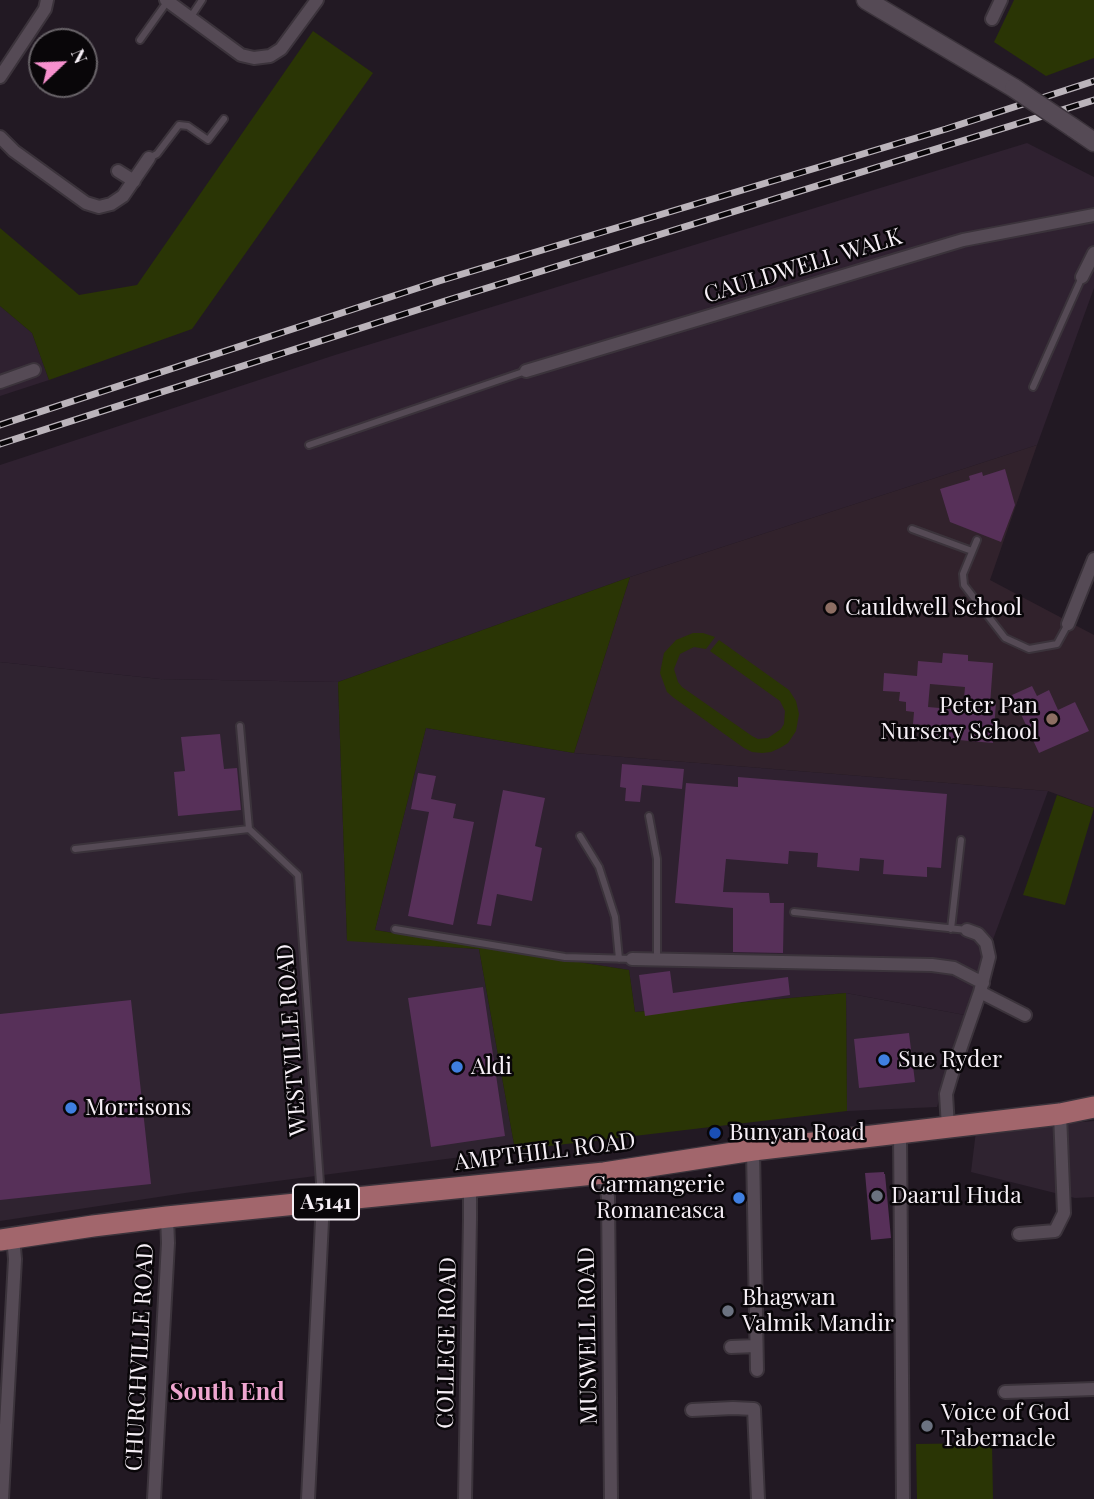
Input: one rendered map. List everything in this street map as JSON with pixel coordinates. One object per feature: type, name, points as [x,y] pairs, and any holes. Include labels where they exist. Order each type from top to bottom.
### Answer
[{"type":"main road","points":[[866,0],[889,7],[1094,142]]},
{"type":"main road","name":"AMPTHILL ROAD","points":[[6,1239],[167,1217],[604,1173],[753,1150],[1060,1114],[1094,1107]]},
{"type":"street","points":[[0,77],[46,9],[47,0]]},
{"type":"street","points":[[167,1],[241,55],[254,58],[270,56],[281,49],[317,0]]},
{"type":"street","points":[[992,19],[1001,0]]},
{"type":"street","points":[[0,137],[14,151],[86,203],[99,207],[111,204],[123,196],[149,158]]},
{"type":"street","points":[[118,171],[134,181]]},
{"type":"street","name":"CAULDWELL WALK","points":[[526,371],[963,240],[1094,215]]},
{"type":"street","points":[[1082,277],[1094,253]]},
{"type":"street","points":[[0,382],[34,370]]},
{"type":"street","points":[[1068,624],[1094,559]]},
{"type":"street","points":[[948,1127],[946,1094],[989,957],[986,943],[978,934],[967,930]]},
{"type":"street","points":[[626,959],[932,965],[954,968],[1025,1015]]},
{"type":"street","points":[[1019,1234],[1055,1231],[1064,1213],[1060,1114]]},
{"type":"street","points":[[900,1134],[903,1499]]},
{"type":"street","points":[[753,1150],[757,1370]]},
{"type":"street","name":"MUSWELL ROAD","points":[[604,1173],[608,1197],[611,1499]]},
{"type":"street","name":"COLLEGE ROAD","points":[[465,1499],[470,1187]]},
{"type":"street","points":[[307,1499],[321,1202]]},
{"type":"street","name":"CHURCHVILLE ROAD","points":[[154,1499],[168,1244],[167,1217]]},
{"type":"street","points":[[2,1499],[15,1259],[6,1239]]},
{"type":"street","points":[[731,1347],[756,1346]]},
{"type":"street","points":[[1006,1392],[1094,1389]]},
{"type":"street","points":[[692,1410],[754,1409],[758,1499]]},
{"type":"lane","points":[[190,18],[202,0]]},
{"type":"lane","points":[[140,40],[167,1]]},
{"type":"lane","points":[[149,158],[157,154],[179,125],[188,126],[208,140],[224,118]]},
{"type":"lane","points":[[1033,387],[1082,277]]},
{"type":"lane","points":[[309,445],[526,371]]},
{"type":"lane","points":[[912,530],[972,551]]},
{"type":"lane","points":[[977,540],[963,574],[964,585],[1005,638],[1029,649],[1057,644],[1068,624]]},
{"type":"lane","points":[[75,849],[249,829],[240,726]]},
{"type":"lane","points":[[649,816],[657,859],[657,960]]},
{"type":"lane","name":"WESTVILLE ROAD","points":[[249,829],[298,875],[321,1202]]},
{"type":"lane","points":[[395,929],[565,957],[626,959],[599,867],[580,836]]},
{"type":"lane","points":[[951,929],[961,840]]},
{"type":"lane","points":[[794,912],[967,930]]},
{"type":"shaded area","points":[[1027,143],[1094,177],[1094,288],[1037,445],[630,577],[338,682],[160,679],[0,662],[0,465],[335,355]]},
{"type":"shaded area","points":[[0,306],[32,333],[49,380],[0,396]]},
{"type":"shaded area","name":"Cauldwell School","points":[[1037,445],[990,580],[1094,635],[1094,808],[1048,791],[574,753],[630,577]]},
{"type":"shaded area","points":[[0,662],[160,679],[338,682],[347,940],[479,949],[515,1150],[185,1193],[0,1221]]},
{"type":"shaded area","points":[[426,728],[574,753],[1048,791],[965,1015],[846,993],[635,1012],[629,970],[375,930]]},
{"type":"shaded area","points":[[846,993],[965,1015],[937,1107],[847,1111]]},
{"type":"shaded area","points":[[1094,1121],[1094,1197],[1075,1198],[971,1172],[976,1131]]},
{"type":"green space","points":[[1014,0],[1094,0],[1094,58],[1046,76],[994,42]]},
{"type":"green space","points":[[313,31],[373,73],[192,329],[49,380],[32,333],[0,306],[0,228],[79,295],[137,285]]},
{"type":"green space","points":[[630,577],[574,753],[426,728],[375,930],[629,970],[635,1012],[846,993],[847,1111],[515,1150],[479,949],[347,941],[338,682]]},
{"type":"green space","points":[[693,633],[715,637],[706,649],[694,647],[680,654],[674,669],[682,687],[758,739],[768,738],[781,729],[785,711],[780,701],[710,651],[719,640],[789,690],[796,701],[799,714],[796,731],[788,743],[771,752],[752,752],[667,692],[660,673],[664,653],[676,640]]},
{"type":"green space","points":[[1057,795],[1094,808],[1065,905],[1023,895]]},
{"type":"green space","points":[[992,1443],[993,1499],[917,1499],[916,1444]]},
{"type":"building","points":[[1005,469],[1015,505],[1001,542],[950,522],[940,489],[970,480],[969,476],[982,472],[983,476]]},
{"type":"building","points":[[943,653],[968,655],[968,661],[993,663],[990,705],[996,702],[993,743],[924,737],[925,725],[913,724],[914,712],[906,711],[906,702],[899,701],[900,692],[883,691],[884,673],[917,676],[918,661],[942,663]],"holes":[[[930,684],[965,687],[963,710],[928,707]]]},
{"type":"building","points":[[1032,686],[1037,696],[1049,690],[1058,710],[1075,702],[1089,731],[1039,753],[1012,695]]},
{"type":"building","points":[[220,734],[224,769],[237,768],[241,810],[178,816],[174,772],[185,771],[181,737]]},
{"type":"building","points":[[622,764],[684,769],[682,789],[642,785],[640,802],[625,801],[626,788],[620,787]]},
{"type":"building","points":[[418,773],[436,776],[431,799],[456,804],[453,818],[474,822],[453,925],[408,916],[429,812],[411,809]]},
{"type":"building","points":[[738,777],[947,794],[941,868],[927,867],[927,877],[883,874],[884,860],[860,858],[859,871],[817,867],[818,853],[789,851],[788,864],[726,859],[723,892],[769,893],[770,903],[784,903],[783,953],[733,952],[733,908],[675,903],[686,783],[738,787]]},
{"type":"building","points":[[503,790],[545,798],[535,846],[542,848],[532,901],[497,894],[491,926],[477,924]]},
{"type":"building","points":[[670,971],[673,993],[788,977],[790,995],[645,1016],[639,975]]},
{"type":"building","name":"Aldi","points":[[483,987],[505,1136],[431,1147],[408,998]]},
{"type":"building","name":"Morrisons","points":[[131,1000],[151,1184],[0,1200],[0,1014]]},
{"type":"building","name":"Sue Ryder","points":[[909,1033],[915,1082],[859,1088],[854,1039]]},
{"type":"building","name":"Daarul Huda","points":[[884,1172],[891,1238],[871,1240],[865,1173]]},
{"type":"railway","points":[[0,425],[439,281],[946,129],[1094,81]]},
{"type":"railway","points":[[0,444],[445,301],[1094,100]]},
{"type":"place","name":"Cauldwell School","points":[[831,608]]},
{"type":"place","name":"Peter Pan Nursery School","points":[[1052,719]]},
{"type":"place","name":"Sue Ryder","points":[[884,1060]]},
{"type":"place","name":"Aldi","points":[[457,1067]]},
{"type":"place","name":"Morrisons","points":[[71,1108]]},
{"type":"place","name":"Bunyan Road","points":[[715,1133]]},
{"type":"place","name":"Daarul Huda","points":[[877,1196]]},
{"type":"place","name":"Carmangerie Romaneasca","points":[[739,1198]]},
{"type":"place","name":"Bhagwan Valmik Mandir","points":[[728,1311]]},
{"type":"place","name":"Voice of God Tabernacle","points":[[927,1426]]},
{"type":"district","name":"South End","points":[[227,1393]]}]
